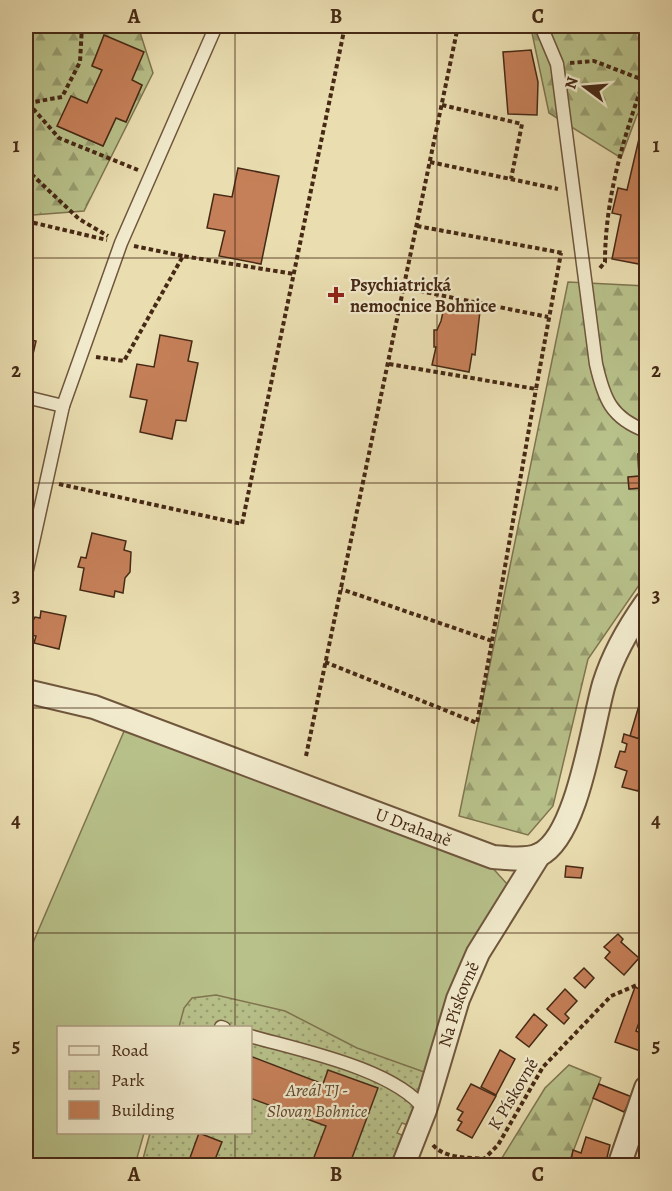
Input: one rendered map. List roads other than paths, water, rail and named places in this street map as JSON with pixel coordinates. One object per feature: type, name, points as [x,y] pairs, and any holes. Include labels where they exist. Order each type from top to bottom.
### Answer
[{"type":"street","points":[[539,855],[558,839],[569,819],[605,683],[616,655],[642,609]]},
{"type":"street","name":"U Drahaně","points":[[26,691],[94,707],[494,857],[517,859],[539,855]]},
{"type":"street","name":"Na Pískovně","points":[[403,1166],[425,1110],[458,999],[478,953],[539,855]]},
{"type":"street","points":[[619,1166],[646,1088]]},
{"type":"lane","points":[[26,574],[63,406],[121,243],[216,26]]},
{"type":"lane","points":[[541,26],[557,64],[596,364],[602,393],[616,415],[646,431]]},
{"type":"lane","points":[[26,397],[63,406]]},
{"type":"lane","points":[[642,609],[644,644]]},
{"type":"lane","points":[[252,1037],[377,1074],[419,1101],[425,1110]]},
{"type":"place","name":"Psychiatrická nemocnice Bohnice","points":[[336,295]]},
{"type":"park label","name":"Areál TJ - Slovan Bohnice","points":[[317,1100]]}]
